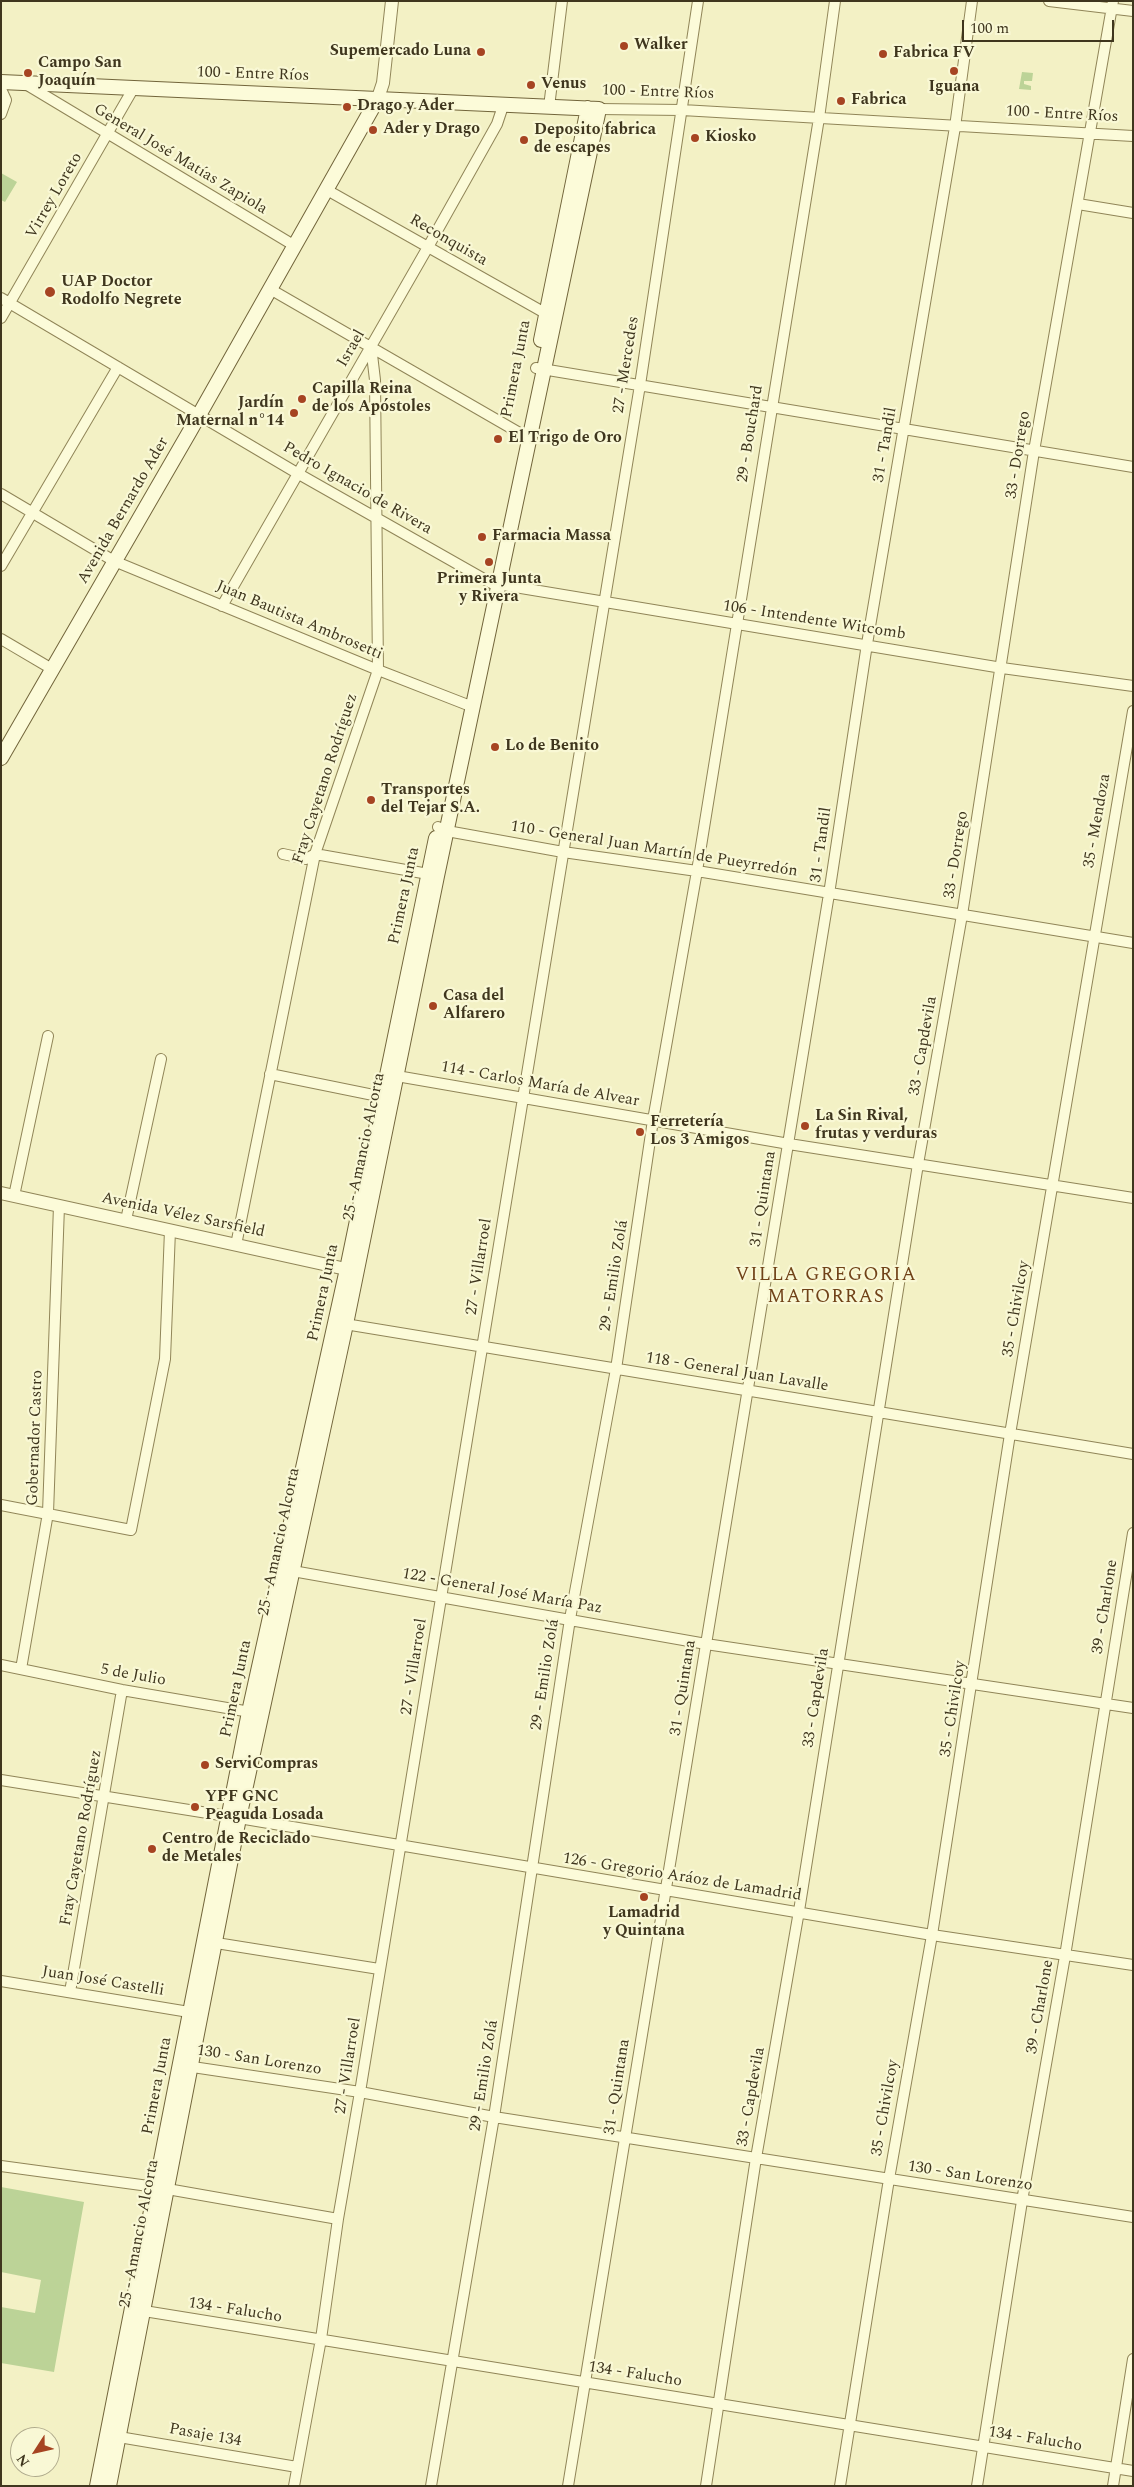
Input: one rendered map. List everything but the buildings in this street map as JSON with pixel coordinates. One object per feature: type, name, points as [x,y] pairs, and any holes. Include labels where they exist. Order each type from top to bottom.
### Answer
[{"type":"main road","name":"100 - Entre Ríos","points":[[1,82],[593,109]]},
{"type":"main road","name":"Avenida Bernardo Ader","points":[[1,758],[199,415],[378,98]]},
{"type":"main road","name":"Primera Junta","points":[[97,2486],[113,2436],[233,1817],[341,1323],[432,875],[526,437],[593,109]]},
{"type":"main road","points":[[110,2486],[113,2436]]},
{"type":"street","points":[[378,98],[383,83],[392,1]]},
{"type":"street","points":[[549,107],[562,1]]},
{"type":"street","name":"27 - Mercedes","points":[[564,852],[640,385],[698,1]]},
{"type":"street","name":"29 - Bouchard","points":[[697,871],[771,407],[820,118],[835,1]]},
{"type":"street","name":"31 - Tandil","points":[[830,894],[867,644],[954,127],[972,1]]},
{"type":"street","points":[[1049,1],[1112,5],[1133,11]]},
{"type":"street","name":"33 - Dorrego","points":[[962,915],[1002,668],[1034,451],[1112,5]]},
{"type":"street","name":"General José Matías Zapiola","points":[[24,83],[295,246]]},
{"type":"street","points":[[1,89],[6,100],[1,114]]},
{"type":"street","name":"Virrey Loreto","points":[[1,318],[6,300],[108,134],[133,89]]},
{"type":"street","name":"Israel","points":[[222,606],[428,247],[497,124],[503,106]]},
{"type":"street","name":"100 - Entre Ríos","points":[[593,109],[682,110],[1133,136]]},
{"type":"street","name":"Reconquista","points":[[327,190],[550,316]]},
{"type":"street","points":[[1078,204],[1133,213]]},
{"type":"street","points":[[270,290],[371,346],[526,437]]},
{"type":"street","name":"Pedro Ignacio de Rivera","points":[[6,300],[297,473],[495,584]]},
{"type":"street","name":"Fray Cayetano Rodríguez","points":[[236,1245],[315,854],[378,670],[375,380],[371,346]]},
{"type":"street","points":[[1,566],[118,367]]},
{"type":"street","points":[[540,368],[1133,467]]},
{"type":"street","name":"Juan Bautista Ambrosetti","points":[[1,494],[114,561],[469,706]]},
{"type":"street","name":"106 - Intendente Witcomb","points":[[495,584],[736,625],[867,644],[1002,668],[1133,686]]},
{"type":"street","points":[[1,639],[52,669]]},
{"type":"street","name":"35 - Mendoza","points":[[1094,936],[1133,711]]},
{"type":"street","name":"110 - General Juan Martín de Pueyrredón","points":[[442,829],[564,852],[697,871],[1133,943]]},
{"type":"street","name":"27 - Villarroel","points":[[294,2486],[321,2340],[338,2219],[564,852]]},
{"type":"street","points":[[282,854],[306,859],[315,854],[432,875]]},
{"type":"street","name":"29 - Emilio Zolá","points":[[431,2486],[494,2117],[570,1619],[616,1368],[653,1120],[697,871]]},
{"type":"street","name":"31 - Quintana","points":[[568,2486],[830,894]]},
{"type":"street","name":"33 - Capdevila","points":[[706,2486],[756,2158],[799,1911],[918,1164],[962,915]]},
{"type":"street","name":"35 - Chivilcoy","points":[[840,2486],[889,2179],[932,1935],[973,1684],[1010,1434],[1054,1186],[1094,936]]},
{"type":"street","points":[[14,1196],[48,1036]]},
{"type":"street","points":[[126,1220],[161,1059]]},
{"type":"street","points":[[270,1074],[386,1097]]},
{"type":"street","name":"114 - Carlos María de Alvear","points":[[392,1076],[788,1144],[1133,1198]]},
{"type":"street","name":"Avenida Vélez Sarsfield","points":[[1,1194],[352,1270]]},
{"type":"street","name":"Gobernador Castro","points":[[21,1669],[48,1513],[59,1206]]},
{"type":"street","points":[[1,1504],[131,1530],[165,1359],[170,1230]]},
{"type":"street","name":"118 - General Juan Lavalle","points":[[341,1323],[1133,1454]]},
{"type":"street","name":"39 - Charlone","points":[[977,2486],[1022,2201],[1065,1956],[1133,1533]]},
{"type":"street","name":"122 - General José María Paz","points":[[286,1570],[706,1644],[1133,1708]]},
{"type":"street","name":"5 de Julio","points":[[1,1665],[122,1690],[255,1713]]},
{"type":"street","name":"Fray Cayetano Rodríguez","points":[[70,1992],[122,1690]]},
{"type":"street","name":"126 - Gregorio Aráoz de Lamadrid","points":[[1,1780],[799,1911],[932,1935],[1133,1966]]},
{"type":"street","points":[[209,1941],[380,1969]]},
{"type":"street","name":"Juan José Castelli","points":[[1,1981],[195,2013]]},
{"type":"street","name":"130 - San Lorenzo","points":[[185,2066],[360,2092],[494,2117],[1133,2217]]},
{"type":"street","points":[[1,2166],[161,2188],[338,2219]]},
{"type":"street","name":"134 - Falucho","points":[[138,2310],[1133,2471]]},
{"type":"street","points":[[1113,2486],[1133,2359]]},
{"type":"street","name":"Pasaje 134","points":[[113,2436],[297,2467]]},
{"type":"green space","points":[[1022,72],[1033,73],[1032,81],[1024,81],[1024,84],[1031,86],[1031,90],[1019,89]]},
{"type":"green space","points":[[1,173],[17,182],[5,202],[1,200]]},
{"type":"green space","points":[[1,2187],[84,2202],[54,2372],[1,2363],[1,2307],[35,2313],[41,2280],[1,2272]]},
{"type":"place","name":"Walker","points":[[624,46]]},
{"type":"place","name":"Supemercado Luna","points":[[481,52]]},
{"type":"place","name":"Fabrica FV","points":[[883,54]]},
{"type":"place","name":"Iguana","points":[[954,71]]},
{"type":"place","name":"Campo San Joaquín","points":[[28,73]]},
{"type":"place","name":"Venus","points":[[531,85]]},
{"type":"place","name":"Fabrica","points":[[841,101]]},
{"type":"place","name":"Drago y Ader","points":[[347,107]]},
{"type":"place","name":"Ader y Drago","points":[[373,130]]},
{"type":"place","name":"Kiosko","points":[[695,138]]},
{"type":"place","name":"Deposito fabrica de escapes","points":[[524,140]]},
{"type":"place","name":"UAP Doctor Rodolfo Negrete","points":[[50,292]]},
{"type":"place","name":"Capilla Reina de los Apóstoles","points":[[302,399]]},
{"type":"place","name":"Jardín Maternal n°14","points":[[294,413]]},
{"type":"place","name":"El Trigo de Oro","points":[[498,439]]},
{"type":"place","name":"Farmacia Massa","points":[[482,537]]},
{"type":"place","name":"Primera Junta y Rivera","points":[[489,562]]},
{"type":"place","name":"Lo de Benito","points":[[495,747]]},
{"type":"place","name":"Transportes del Tejar S.A.","points":[[371,800]]},
{"type":"place","name":"Casa del Alfarero","points":[[433,1006]]},
{"type":"place","name":"La Sin Rival, frutas y verduras","points":[[805,1126]]},
{"type":"place","name":"Ferretería Los 3 Amigos","points":[[640,1132]]},
{"type":"place","name":"ServiCompras","points":[[205,1765]]},
{"type":"place","name":"YPF GNC Peaguda Losada","points":[[195,1807]]},
{"type":"place","name":"Centro de Reciclado de Metales","points":[[152,1849]]},
{"type":"place","name":"Lamadrid y Quintana","points":[[644,1897]]},
{"type":"district","name":"VILLA GREGORIA MATORRAS","points":[[826,1287]]}]
